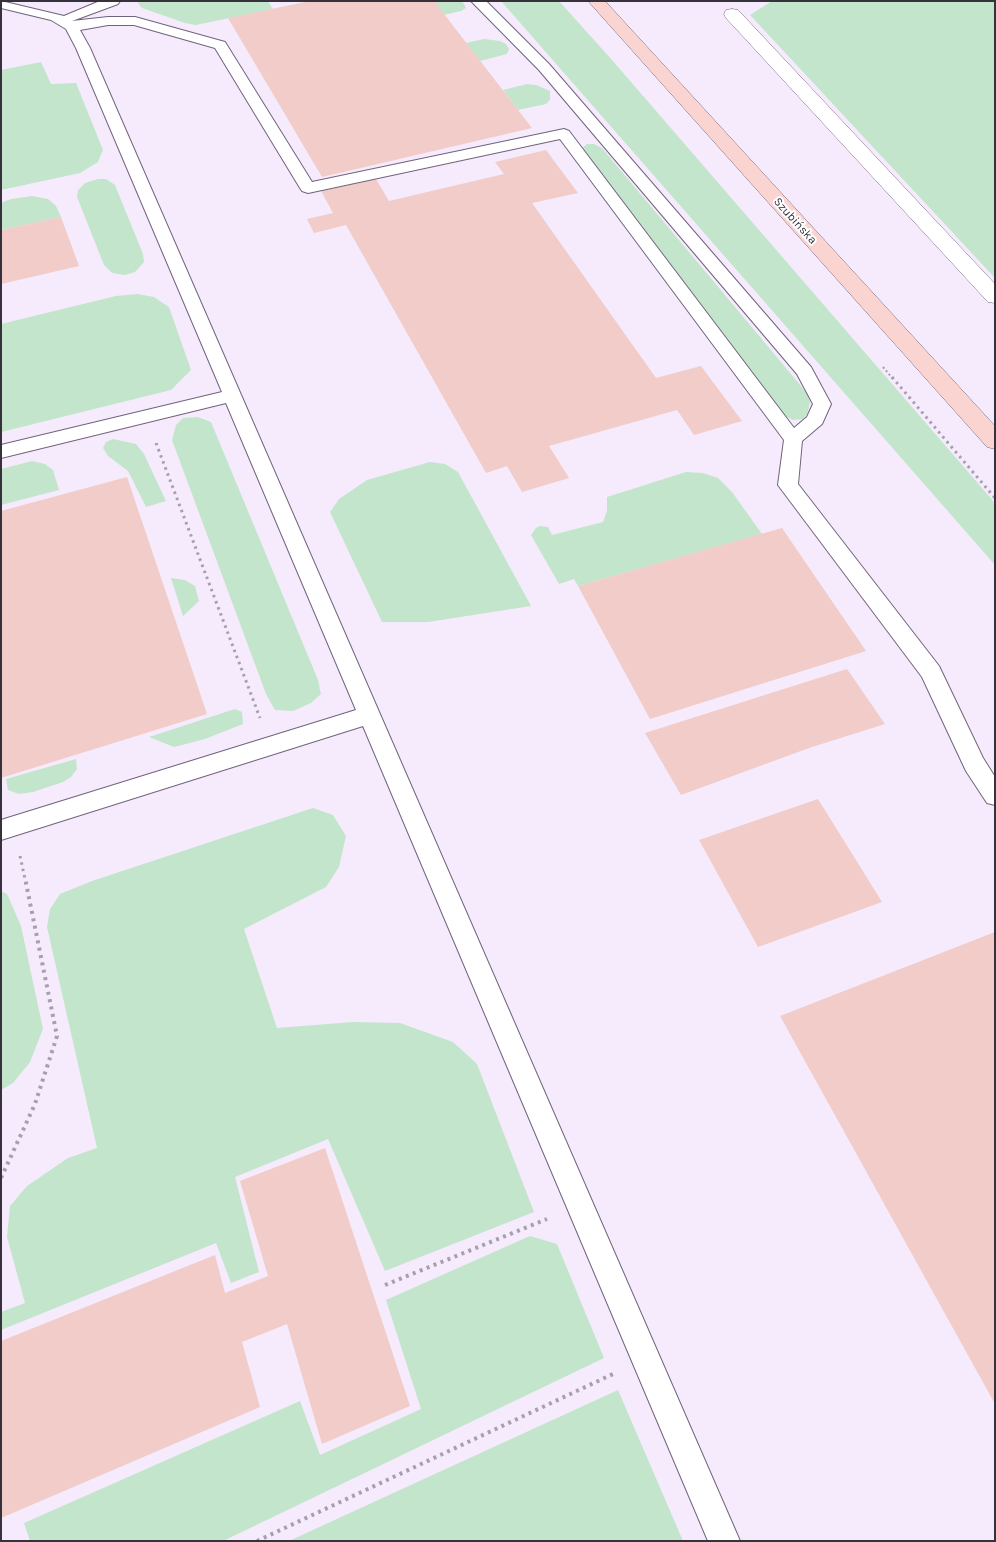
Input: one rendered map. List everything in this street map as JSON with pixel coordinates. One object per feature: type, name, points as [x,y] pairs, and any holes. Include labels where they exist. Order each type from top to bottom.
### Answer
[{"type":"main road","name":"Szubińska","points":[[596,1],[995,441]]},
{"type":"street","points":[[732,14],[995,296]]},
{"type":"lane","points":[[67,24],[113,1]]},
{"type":"lane","points":[[478,1],[544,67],[806,371],[822,404],[815,420],[793,439],[788,485],[931,672],[974,764],[995,796]]},
{"type":"lane","points":[[1,4],[56,17],[67,24],[83,48],[724,1541]]},
{"type":"lane","points":[[67,24],[135,21],[220,45],[308,188],[564,134],[793,439]]},
{"type":"lane","points":[[1,452],[232,396]]},
{"type":"lane","points":[[8,828],[369,715]]},
{"type":"path","points":[[146,417],[271,746]]},
{"type":"path","points":[[1,1178],[35,1104],[56,1036],[8,828]]},
{"type":"path","points":[[384,1285],[580,1206]]},
{"type":"path","points":[[256,1541],[646,1358]]},
{"type":"green space","points":[[140,1],[268,1],[273,9],[196,25],[142,8],[138,3]]},
{"type":"green space","points":[[434,1],[462,1],[466,8],[444,15]]},
{"type":"green space","points":[[501,1],[559,1],[612,60],[995,503],[995,565]]},
{"type":"green space","points":[[772,1],[995,1],[995,278],[750,15]]},
{"type":"green space","points":[[484,39],[500,41],[506,44],[509,49],[507,54],[480,61],[466,43]]},
{"type":"green space","points":[[41,62],[51,84],[76,83],[103,150],[98,162],[80,173],[1,190],[1,70]]},
{"type":"green space","points":[[527,84],[536,85],[550,91],[550,100],[546,104],[518,110],[503,90]]},
{"type":"green space","points":[[587,144],[594,144],[602,148],[806,392],[810,401],[808,412],[803,419],[793,420],[785,416],[769,396],[582,151],[582,148]]},
{"type":"green space","points":[[106,179],[115,185],[143,254],[144,262],[135,272],[125,275],[112,273],[104,265],[77,197],[78,190],[85,183]]},
{"type":"green space","points":[[32,196],[48,199],[56,206],[61,217],[1,230],[1,203],[11,199]]},
{"type":"green space","points":[[138,294],[154,297],[169,307],[191,370],[171,390],[1,432],[1,324],[116,296]]},
{"type":"green space","points":[[198,417],[211,422],[318,680],[321,694],[311,703],[293,711],[275,710],[266,694],[172,440],[176,425],[183,418]]},
{"type":"green space","points":[[113,439],[136,444],[144,454],[166,501],[146,507],[128,471],[108,456],[103,448],[106,442]]},
{"type":"green space","points":[[32,461],[45,464],[53,470],[59,490],[1,505],[1,469]]},
{"type":"green space","points":[[430,462],[445,464],[458,472],[531,606],[428,622],[382,622],[330,512],[339,499],[367,480]]},
{"type":"green space","points":[[686,472],[703,473],[718,478],[732,492],[762,534],[578,586],[574,579],[559,584],[531,535],[536,528],[540,526],[548,527],[552,535],[603,522],[607,511],[607,497]]},
{"type":"green space","points":[[171,578],[185,580],[195,586],[199,601],[183,616]]},
{"type":"green space","points":[[235,709],[242,712],[243,724],[205,739],[174,747],[149,737]]},
{"type":"green space","points":[[76,759],[77,769],[71,777],[63,782],[33,792],[19,794],[8,790],[6,779]]},
{"type":"green space","points":[[313,808],[333,815],[346,836],[339,867],[326,887],[244,929],[277,1028],[353,1022],[400,1023],[453,1042],[477,1064],[534,1212],[385,1271],[328,1139],[235,1177],[259,1272],[231,1283],[216,1243],[1,1330],[1,1312],[25,1303],[7,1237],[10,1206],[27,1186],[68,1158],[97,1148],[47,927],[50,909],[60,894],[92,881]]},
{"type":"green space","points":[[1,891],[7,894],[21,926],[43,1029],[30,1062],[13,1083],[1,1090]]},
{"type":"green space","points":[[530,1236],[557,1244],[604,1358],[223,1541],[30,1541],[24,1523],[300,1401],[320,1455],[421,1409],[386,1300]]},
{"type":"green space","points":[[618,1390],[683,1541],[289,1541],[389,1495]]},
{"type":"building","points":[[310,1],[434,1],[532,128],[322,177],[228,18]]},
{"type":"building","points":[[546,150],[578,193],[532,203],[656,378],[701,366],[742,421],[694,435],[677,410],[549,446],[569,478],[522,492],[507,466],[486,473],[346,225],[314,233],[307,219],[333,213],[321,191],[376,179],[389,201],[504,174],[495,162]]},
{"type":"building","points":[[61,217],[79,266],[1,284],[1,230]]},
{"type":"building","points":[[127,477],[207,714],[1,778],[1,511]]},
{"type":"building","points":[[782,528],[866,651],[650,719],[578,586]]},
{"type":"building","points":[[847,669],[885,724],[809,748],[681,795],[645,733]]},
{"type":"building","points":[[818,799],[882,902],[758,947],[699,840]]},
{"type":"building","points":[[995,932],[995,1404],[780,1016]]},
{"type":"building","points":[[325,1148],[410,1406],[322,1444],[287,1324],[242,1342],[260,1407],[1,1518],[1,1341],[215,1255],[225,1293],[268,1276],[240,1181]]}]
